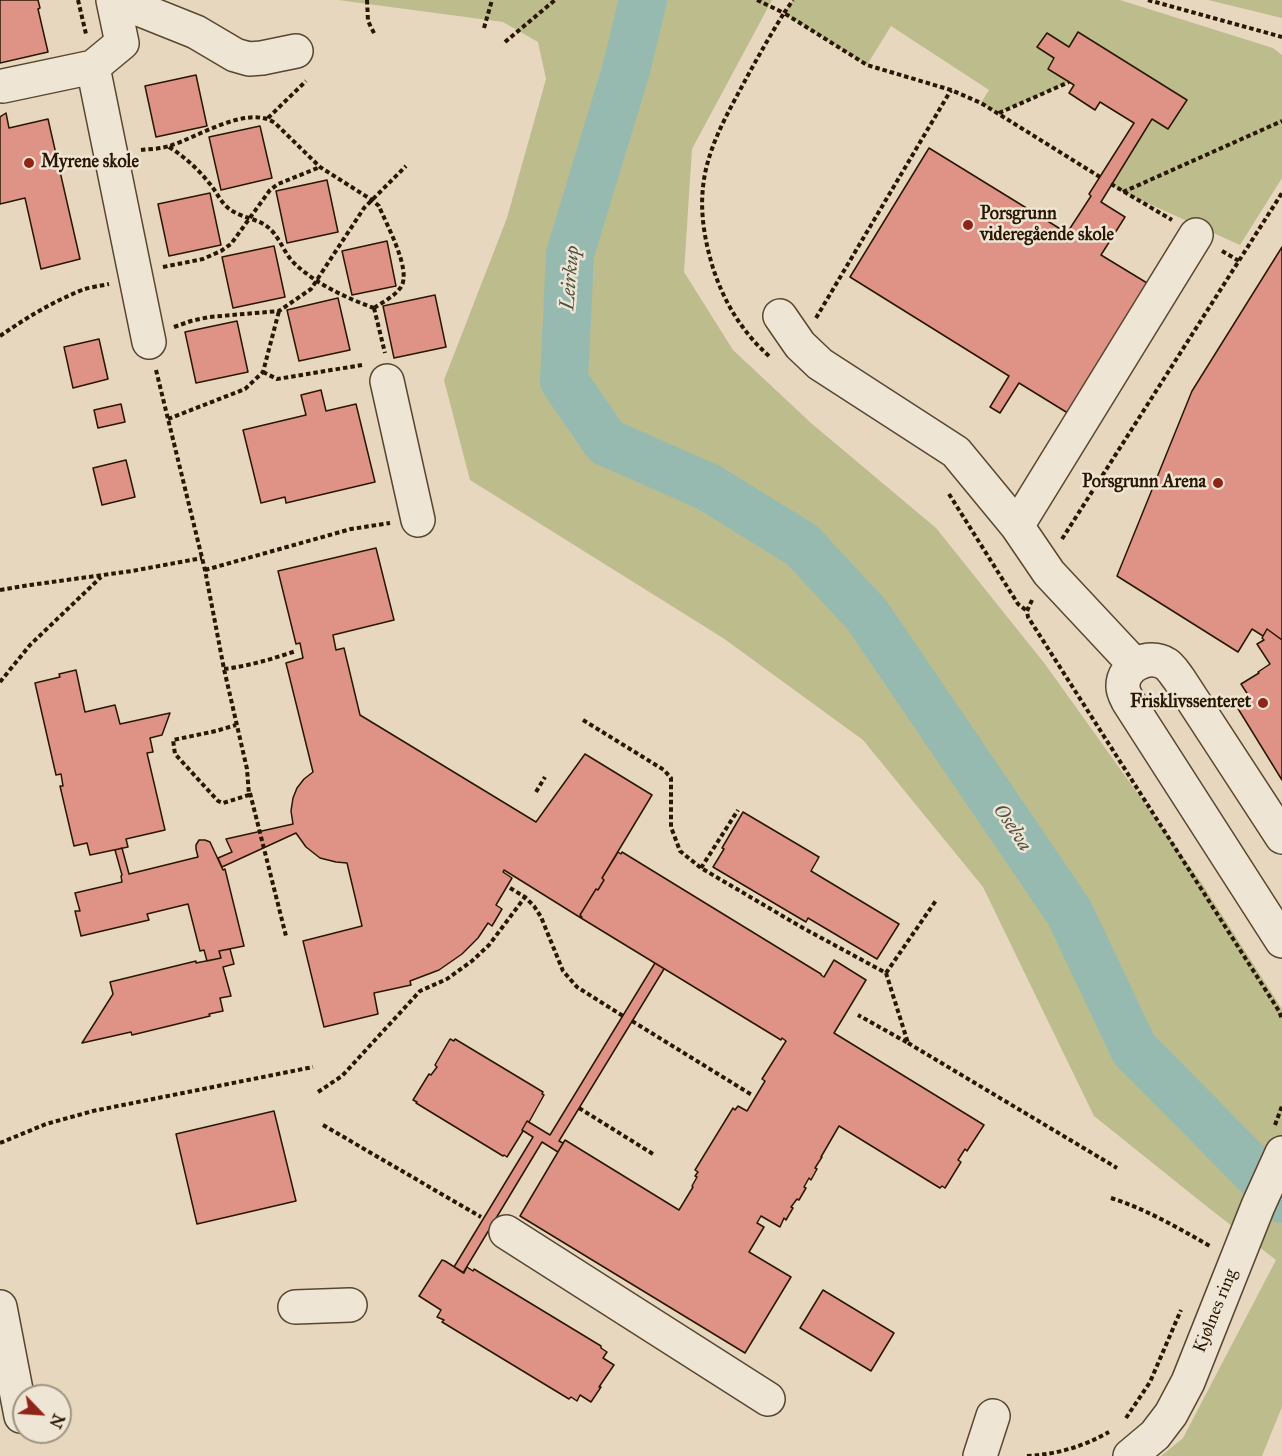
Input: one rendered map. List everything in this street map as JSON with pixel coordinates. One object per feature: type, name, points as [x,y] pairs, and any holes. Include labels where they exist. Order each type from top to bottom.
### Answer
[{"type":"street","points":[[3,86],[93,67],[122,43],[115,0]]},
{"type":"street","points":[[115,0],[196,32],[235,55],[249,59],[262,58],[302,65]]},
{"type":"street","points":[[93,67],[148,339]]},
{"type":"street","points":[[1017,526],[1196,235]]},
{"type":"street","points":[[780,316],[800,345],[820,364],[956,452],[1017,526],[1049,573],[1135,665]]},
{"type":"street","points":[[382,368],[417,520]]},
{"type":"street","points":[[1282,837],[1179,679],[1167,665],[1153,660],[1142,661],[1129,670],[1123,687],[1128,701],[1282,941]]},
{"type":"street","name":"Kjølnes ring","points":[[1121,1443],[1155,1435],[1171,1414],[1188,1382],[1279,1159]]},
{"type":"street","points":[[495,1225],[768,1399]]},
{"type":"street","points":[[295,1307],[350,1305]]},
{"type":"street","points":[[0,1306],[15,1384]]},
{"type":"street","points":[[980,1456],[993,1416]]},
{"type":"path","points":[[367,0],[368,21],[375,35]]},
{"type":"path","points":[[484,28],[492,0]]},
{"type":"path","points":[[505,42],[555,0]]},
{"type":"path","points":[[757,0],[784,13],[867,65],[951,90],[981,103],[1100,177]]},
{"type":"path","points":[[784,13],[793,0]]},
{"type":"path","points":[[1148,0],[1282,37]]},
{"type":"path","points":[[268,118],[302,65]]},
{"type":"path","points":[[998,113],[1069,82]]},
{"type":"path","points":[[800,345],[951,90]]},
{"type":"path","points":[[110,154],[168,147],[224,124],[244,119],[268,118],[320,167],[379,206],[402,261],[405,276],[399,290],[374,308]]},
{"type":"path","points":[[1124,192],[1282,121]]},
{"type":"path","points":[[168,147],[182,155],[201,173],[228,208],[236,214],[258,221],[270,228],[294,262],[316,280],[353,300],[374,308]]},
{"type":"path","points":[[286,936],[249,792],[243,752],[205,570],[148,339],[191,321],[209,317],[279,311],[311,289],[364,208],[406,166]]},
{"type":"path","points":[[0,336],[39,310],[83,290],[136,274],[203,259],[221,251],[231,244],[270,190],[278,184],[320,167]]},
{"type":"path","points":[[1282,193],[1062,540],[1049,573],[1027,611],[1028,617],[1282,1019]]},
{"type":"path","points":[[263,372],[277,379],[382,368],[380,337],[374,308]]},
{"type":"path","points":[[168,419],[245,389],[263,372],[279,311]]},
{"type":"path","points":[[205,570],[351,529],[417,520]]},
{"type":"path","points":[[0,590],[132,572],[202,558]]},
{"type":"path","points":[[0,682],[30,645],[103,575]]},
{"type":"path","points":[[224,669],[241,667],[296,651]]},
{"type":"path","points":[[583,720],[664,770],[671,778],[671,827],[680,851],[701,868],[803,928],[886,973],[908,1043]]},
{"type":"path","points":[[236,725],[173,740],[175,754],[218,801],[224,803],[249,795],[249,792]]},
{"type":"path","points":[[536,792],[545,777]]},
{"type":"path","points":[[701,868],[738,810]]},
{"type":"path","points":[[510,888],[534,906],[541,917],[563,971],[577,987],[623,1016]]},
{"type":"path","points":[[318,1092],[342,1076],[420,991],[447,979],[472,962],[489,945],[525,897]]},
{"type":"path","points":[[886,973],[937,899]]},
{"type":"path","points":[[858,1015],[1117,1168]]},
{"type":"path","points":[[632,1022],[752,1095]]},
{"type":"path","points":[[0,1143],[46,1124],[93,1111],[313,1067]]},
{"type":"path","points":[[579,1108],[652,1154]]},
{"type":"path","points":[[323,1125],[495,1225]]},
{"type":"path","points":[[1111,1198],[1172,1224],[1214,1249]]},
{"type":"path","points":[[1120,1424],[1150,1382],[1186,1301]]},
{"type":"path","points":[[1027,1456],[1121,1443]]},
{"type":"shaded area","points":[[338,0],[772,0],[692,149],[684,272],[733,350],[811,423],[936,528],[1045,664],[1201,882],[1282,1009],[1282,1407],[1262,1456],[1161,1456],[1183,1438],[1276,1260],[1094,1116],[983,887],[863,740],[723,638],[470,480],[444,380],[507,218],[546,79],[538,42],[503,22]]},
{"type":"shaded area","points":[[793,0],[1120,0],[1273,48],[1282,55],[1282,178],[1240,245],[1123,192],[1111,184],[1152,119],[1069,47],[1047,33],[1037,47],[1054,58],[1048,69],[1069,82],[998,113],[981,103],[989,90],[891,26],[867,65],[784,13]]},
{"type":"shaded area","points":[[1208,0],[1282,0],[1282,18]]},
{"type":"building","points":[[0,0],[38,0],[48,52],[0,63]]},
{"type":"building","name":"Porsgrunn videregående skole","points":[[1078,32],[1187,100],[1168,129],[1152,119],[1101,202],[1125,217],[1101,255],[1152,286],[1071,415],[1019,383],[1000,413],[990,407],[1009,376],[850,277],[929,148],[1067,233],[1134,123],[1100,102],[1095,110],[1069,93],[1074,85],[1048,69],[1054,58],[1037,47],[1047,33],[1069,47]]},
{"type":"building","points":[[196,75],[207,126],[156,137],[145,86]]},
{"type":"building","name":"Myrene skole","points":[[6,113],[9,128],[48,119],[80,259],[41,269],[25,198],[0,204],[0,117]]},
{"type":"building","points":[[260,126],[272,178],[221,190],[209,137]]},
{"type":"building","points":[[327,180],[338,232],[287,243],[276,191]]},
{"type":"building","points":[[210,193],[221,245],[169,256],[158,204]]},
{"type":"building","points":[[387,241],[396,286],[352,295],[342,251]]},
{"type":"building","points":[[274,246],[285,297],[233,308],[222,257]]},
{"type":"building","name":"Porsgrunn Arena","points":[[1282,247],[1282,640],[1267,629],[1263,636],[1252,629],[1238,652],[1117,576],[1192,391]]},
{"type":"building","points":[[435,295],[446,347],[394,358],[383,306]]},
{"type":"building","points":[[338,298],[350,350],[299,361],[287,310]]},
{"type":"building","points":[[237,321],[248,372],[196,383],[185,332]]},
{"type":"building","points":[[99,339],[108,379],[73,388],[64,347]]},
{"type":"building","points":[[321,390],[326,411],[356,404],[375,482],[286,503],[285,497],[261,503],[243,430],[306,415],[301,395]]},
{"type":"building","points":[[121,404],[125,422],[98,428],[94,410]]},
{"type":"building","points":[[126,460],[135,497],[102,505],[93,468]]},
{"type":"building","points":[[376,548],[394,620],[333,635],[336,650],[344,648],[360,715],[536,822],[585,754],[652,795],[602,878],[604,880],[598,890],[596,889],[580,915],[581,918],[504,870],[503,872],[512,878],[496,905],[502,909],[492,926],[488,923],[478,938],[462,954],[439,970],[410,981],[411,985],[374,993],[378,1014],[324,1027],[303,941],[362,926],[347,863],[320,858],[306,847],[296,833],[222,867],[218,858],[232,852],[226,839],[293,824],[291,811],[293,798],[297,788],[313,772],[286,663],[303,658],[300,643],[296,644],[278,571]]},
{"type":"building","name":"Frisklivssenteret","points":[[1267,629],[1282,640],[1282,780],[1237,707],[1250,698],[1241,684],[1270,664],[1257,644],[1264,640],[1262,638]]},
{"type":"building","points":[[76,670],[85,712],[115,705],[120,724],[170,713],[162,735],[150,738],[153,752],[147,753],[165,830],[126,839],[128,847],[90,855],[87,843],[74,846],[60,786],[63,786],[61,774],[56,775],[35,683],[60,677],[59,674]]},
{"type":"building","points":[[743,812],[819,857],[811,871],[899,924],[877,959],[808,918],[806,922],[713,867]]},
{"type":"building","points":[[199,840],[210,842],[223,870],[225,869],[244,946],[219,951],[221,958],[207,961],[204,950],[200,951],[188,904],[147,914],[149,920],[81,936],[75,911],[80,911],[75,893],[122,882],[115,850],[122,848],[129,874],[198,857],[196,845]]},
{"type":"building","points":[[618,852],[621,854],[622,852],[824,977],[834,960],[866,980],[834,1033],[984,1125],[967,1151],[965,1149],[958,1160],[961,1162],[945,1188],[942,1186],[940,1188],[839,1126],[815,1168],[817,1169],[811,1180],[809,1178],[804,1187],[806,1188],[799,1200],[797,1199],[791,1207],[793,1208],[786,1220],[784,1218],[780,1227],[761,1216],[757,1223],[764,1227],[749,1252],[791,1277],[745,1353],[520,1216],[565,1140],[679,1210],[697,1177],[695,1176],[698,1172],[695,1170],[733,1108],[735,1110],[738,1106],[747,1111],[765,1081],[762,1079],[786,1041],[581,918],[580,915],[596,889],[598,890],[604,880],[602,878]]},
{"type":"building","points":[[230,949],[234,964],[223,967],[231,996],[220,998],[223,1011],[132,1035],[131,1032],[82,1043],[113,994],[110,982],[196,961],[196,963],[221,958],[219,951]]},
{"type":"building","points":[[655,963],[664,969],[559,1141],[563,1143],[558,1152],[542,1142],[463,1273],[454,1267],[533,1137],[522,1130],[527,1121],[550,1135]]},
{"type":"building","points":[[450,1039],[454,1041],[455,1039],[543,1092],[544,1095],[507,1157],[413,1100],[429,1074],[431,1075],[437,1067],[435,1065]]},
{"type":"building","points":[[274,1111],[296,1201],[197,1224],[176,1134]]},
{"type":"building","points":[[442,1260],[464,1273],[467,1267],[473,1271],[474,1269],[601,1346],[607,1352],[603,1358],[614,1365],[591,1402],[580,1395],[577,1401],[571,1397],[569,1399],[442,1322],[444,1320],[437,1317],[441,1310],[419,1296]]},
{"type":"building","points":[[823,1290],[894,1333],[871,1371],[800,1328]]},
{"type":"waterway","name":"Oselva","points":[[643,0],[626,70],[570,254],[564,381],[606,442],[708,487],[802,545],[867,615],[1069,912],[1134,1049],[1282,1199]]},
{"type":"place","name":"Myrene skole","points":[[29,163]]},
{"type":"place","name":"Porsgrunn videregående skole","points":[[968,225]]},
{"type":"place","name":"Porsgrunn Arena","points":[[1218,483]]},
{"type":"place","name":"Frisklivssenteret","points":[[1263,703]]},
{"type":"water label","name":"Leirkup","points":[[571,278]]}]
